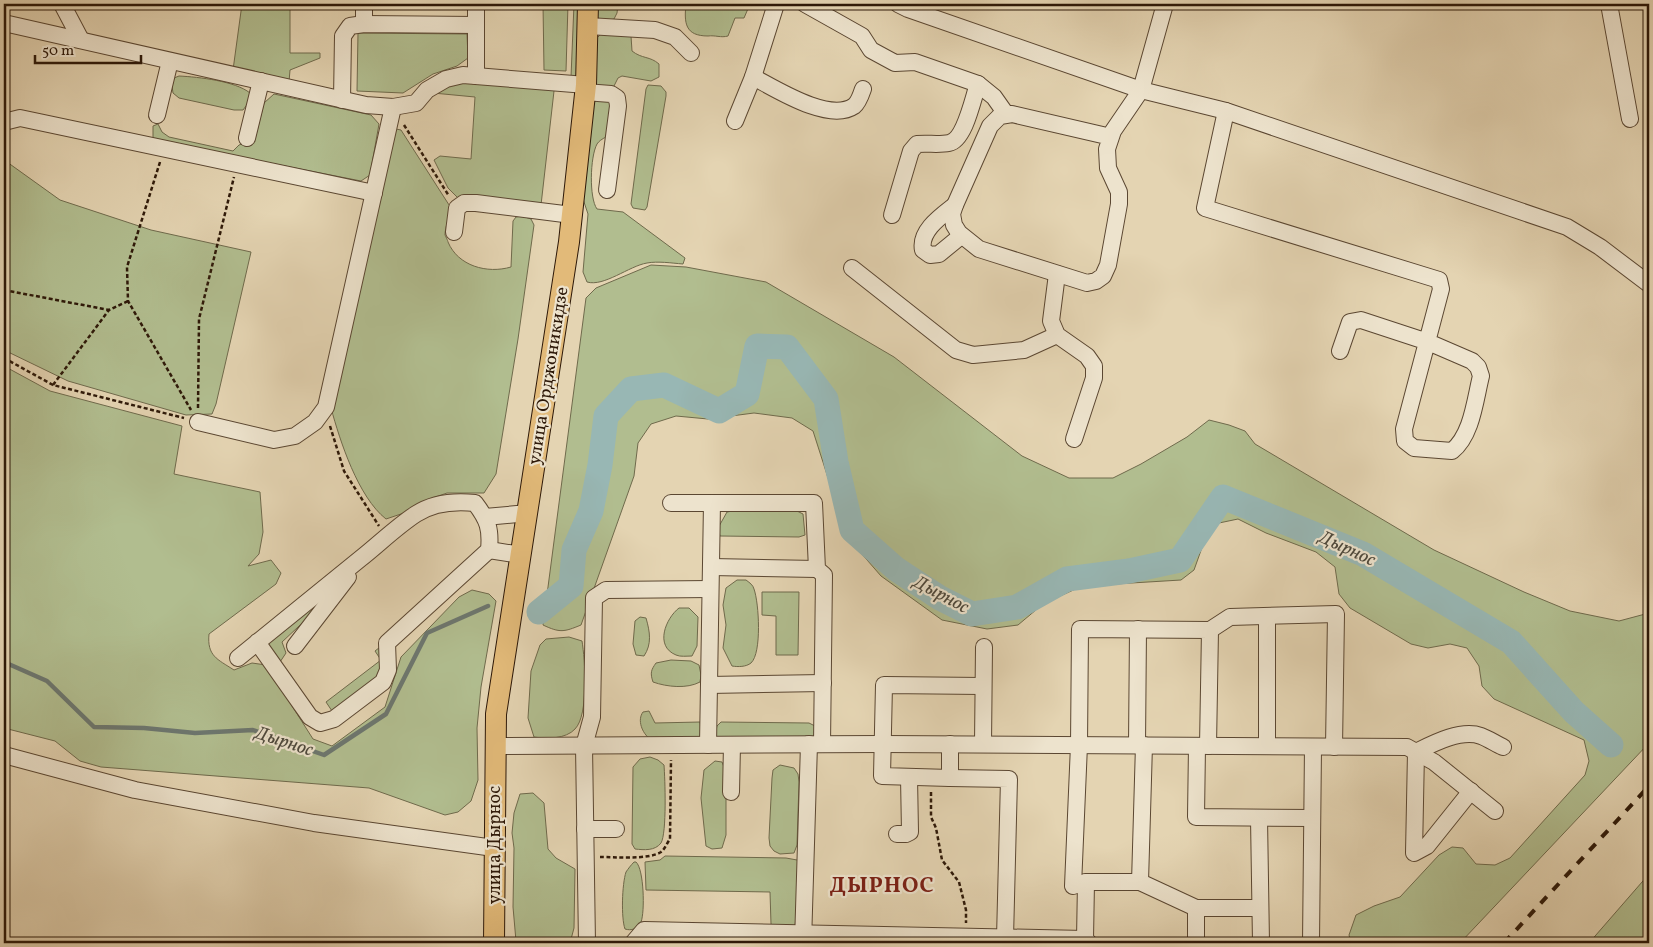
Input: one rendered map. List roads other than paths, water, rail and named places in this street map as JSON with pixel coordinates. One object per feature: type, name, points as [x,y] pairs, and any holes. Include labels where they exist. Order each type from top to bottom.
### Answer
[{"type":"main road","name":"улица Орджоникидзе","points":[[495,746],[496,714],[500,685],[528,513],[572,215],[586,89],[588,4]]},
{"type":"main road","name":"улица Дырнос","points":[[494,943],[495,746]]},
{"type":"street","points":[[62,4],[81,40]]},
{"type":"street","points":[[364,4],[364,24]]},
{"type":"street","points":[[476,4],[476,76]]},
{"type":"street","points":[[735,121],[753,77],[776,4]]},
{"type":"street","points":[[805,4],[862,36],[871,50],[896,63],[915,62],[978,84],[994,97],[1006,114]]},
{"type":"street","points":[[903,6],[927,4]]},
{"type":"street","points":[[1111,138],[1012,114],[1006,114],[995,120],[990,126],[955,205],[952,214],[954,225],[962,236],[979,249],[1087,283],[1096,281],[1103,276],[1108,265],[1119,204],[1119,192],[1108,168],[1107,149],[1111,138],[1113,131],[1141,90],[1165,4]]},
{"type":"street","points":[[1609,4],[1630,119]]},
{"type":"street","points":[[903,6],[1141,90],[1226,111],[1567,227],[1600,247],[1649,284]]},
{"type":"street","points":[[4,23],[366,105],[393,107],[416,103],[427,90],[446,79],[463,75],[586,89],[611,94],[617,98],[618,106],[607,190]]},
{"type":"street","points":[[342,100],[343,36],[350,26],[364,24],[476,25]]},
{"type":"street","points":[[588,26],[654,30],[675,37],[691,54]]},
{"type":"street","points":[[157,115],[170,60]]},
{"type":"street","points":[[753,77],[814,107],[841,112],[855,105],[863,89]]},
{"type":"street","points":[[247,138],[261,81]]},
{"type":"street","points":[[892,215],[911,152],[917,144],[951,143],[957,139],[962,132],[978,84]]},
{"type":"street","points":[[198,422],[274,440],[295,436],[315,422],[326,407],[393,107]]},
{"type":"street","points":[[1226,111],[1205,208],[1439,280],[1441,289],[1428,342],[1404,429],[1405,440],[1414,448],[1452,451],[1459,445],[1466,435],[1481,376],[1478,367],[1472,361],[1428,342],[1361,320],[1350,322],[1340,351]]},
{"type":"street","points":[[4,122],[20,118],[374,193]]},
{"type":"street","points":[[454,232],[457,208],[464,203],[572,215]]},
{"type":"street","points":[[955,205],[928,230],[922,242],[923,250],[930,255],[939,254],[962,236]]},
{"type":"street","points":[[852,268],[956,350],[973,355],[1024,350],[1057,335]]},
{"type":"street","points":[[1057,274],[1051,321],[1057,335],[1087,356],[1094,366],[1094,378],[1074,439]]},
{"type":"street","points":[[238,658],[257,642],[365,555],[417,514],[436,504],[467,502],[475,503],[486,517],[490,534],[489,550],[386,643],[388,670],[383,682],[334,719],[320,723],[310,717],[257,642]]},
{"type":"street","points":[[708,745],[712,503]]},
{"type":"street","points":[[671,504],[814,503],[817,569]]},
{"type":"street","points":[[486,517],[528,513]]},
{"type":"street","points":[[489,550],[521,555]]},
{"type":"street","points":[[295,646],[365,555]]},
{"type":"street","points":[[711,567],[817,569],[824,575],[823,683],[816,744],[803,938]]},
{"type":"street","points":[[587,943],[584,746],[592,718],[594,598],[606,590],[710,589]]},
{"type":"street","points":[[1260,908],[1196,908],[1140,882],[1086,882],[1073,886],[1079,745],[1080,629],[1210,630],[1230,617],[1336,614],[1334,747]]},
{"type":"street","points":[[1267,616],[1267,746]]},
{"type":"street","points":[[1138,629],[1141,745],[1140,882]]},
{"type":"street","points":[[1210,630],[1196,817],[1312,818]]},
{"type":"street","points":[[983,744],[984,647]]},
{"type":"street","points":[[709,685],[823,683]]},
{"type":"street","points":[[983,686],[884,685],[882,776],[1009,779],[1005,938]]},
{"type":"street","points":[[495,746],[983,744],[1267,746],[1412,750],[1466,734],[1481,736],[1503,747]]},
{"type":"street","points":[[950,744],[950,778]]},
{"type":"street","points":[[731,792],[732,745]]},
{"type":"street","points":[[1311,943],[1313,747]]},
{"type":"street","points":[[1412,750],[1414,853],[1427,846],[1470,791]]},
{"type":"street","points":[[1412,750],[1434,762],[1495,811]]},
{"type":"street","points":[[4,755],[135,790],[314,823],[494,848]]},
{"type":"street","points":[[897,834],[910,832],[909,777]]},
{"type":"street","points":[[1259,818],[1261,943]]},
{"type":"street","points":[[586,829],[616,829]]},
{"type":"street","points":[[633,943],[644,930],[803,938],[1005,938],[1087,941],[1086,882]]},
{"type":"street","points":[[1196,908],[1196,943]]},
{"type":"waterway","name":"Дырнос","points":[[539,612],[571,586],[574,550],[591,511],[600,465],[606,416],[631,389],[664,385],[719,411],[747,394],[757,346],[787,347],[826,399],[836,462],[852,530],[896,569],[940,598],[972,614],[1017,607],[1067,579],[1129,571],[1180,560],[1223,497],[1363,554],[1511,642],[1574,712],[1611,745]]},
{"type":"waterway","name":"Дырнос","points":[[4,662],[47,681],[94,727],[144,728],[195,733],[253,730],[324,755],[386,714],[427,633],[488,606]]},
{"type":"railway","points":[[1504,943],[1649,786]]},
{"type":"district","name":"ДЫРНОС","points":[[882,886]]}]
